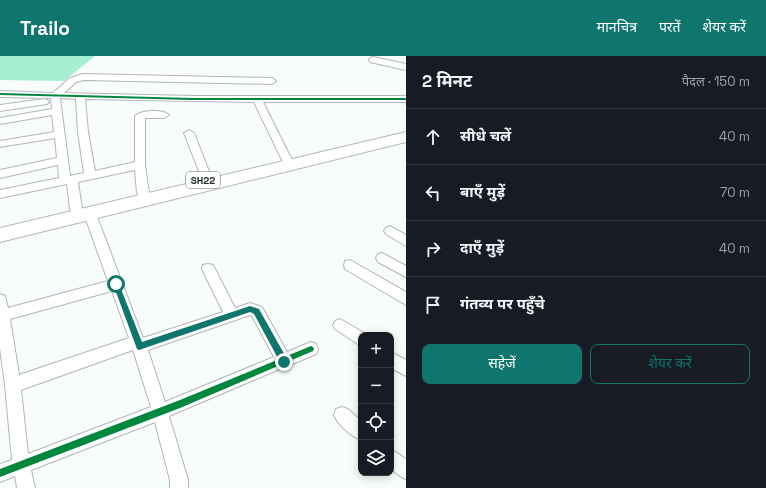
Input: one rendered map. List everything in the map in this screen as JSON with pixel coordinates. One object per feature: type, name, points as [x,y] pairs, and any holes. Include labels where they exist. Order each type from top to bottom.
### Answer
[{"type":"main road","name":"SH22","points":[[0,226],[83,212],[331,152],[406,130]]},
{"type":"main road","name":"SH22","points":[[0,236],[143,193],[287,160],[406,137]]},
{"type":"street","points":[[373,60],[406,67]]},
{"type":"street","points":[[0,108],[56,98],[73,80],[80,77],[272,80]]},
{"type":"street","points":[[0,94],[56,98],[406,99]]},
{"type":"street","points":[[80,97],[83,132],[90,176]]},
{"type":"street","points":[[56,98],[56,111],[60,134],[62,161],[68,180],[116,284],[139,344],[160,411],[179,480],[179,488]]},
{"type":"street","points":[[257,99],[287,160]]},
{"type":"street","points":[[0,121],[56,111]]},
{"type":"street","points":[[143,193],[140,165],[140,116],[164,115]]},
{"type":"street","points":[[189,133],[207,179]]},
{"type":"street","points":[[0,144],[60,134]]},
{"type":"street","points":[[0,174],[62,161]]},
{"type":"street","points":[[0,194],[140,165]]},
{"type":"street","points":[[390,231],[406,241]]},
{"type":"street","points":[[382,258],[406,272]]},
{"type":"street","points":[[350,265],[406,299]]},
{"type":"street","points":[[208,269],[232,315]]},
{"type":"street","points":[[1,316],[116,284]]},
{"type":"street","points":[[0,300],[1,316],[13,386],[21,464],[26,488]]},
{"type":"street","points":[[13,386],[250,309],[257,311],[284,362]]},
{"type":"street","points":[[340,325],[358,337]]},
{"type":"street","points":[[0,473],[284,362],[311,349]]},
{"type":"street","points":[[394,361],[406,369]]},
{"type":"street","points":[[342,415],[358,429]]},
{"type":"street","points":[[394,460],[406,470]]},
{"type":"shaded area","points":[[0,56],[95,56],[64,81],[0,80]]},
{"type":"cycle path","points":[[0,94],[192,99],[406,99]]},
{"type":"cycle path","points":[[0,473],[180,404],[311,349]]},
{"type":"route","points":[[116,284],[139,346],[250,309],[257,311],[284,362]]}]
